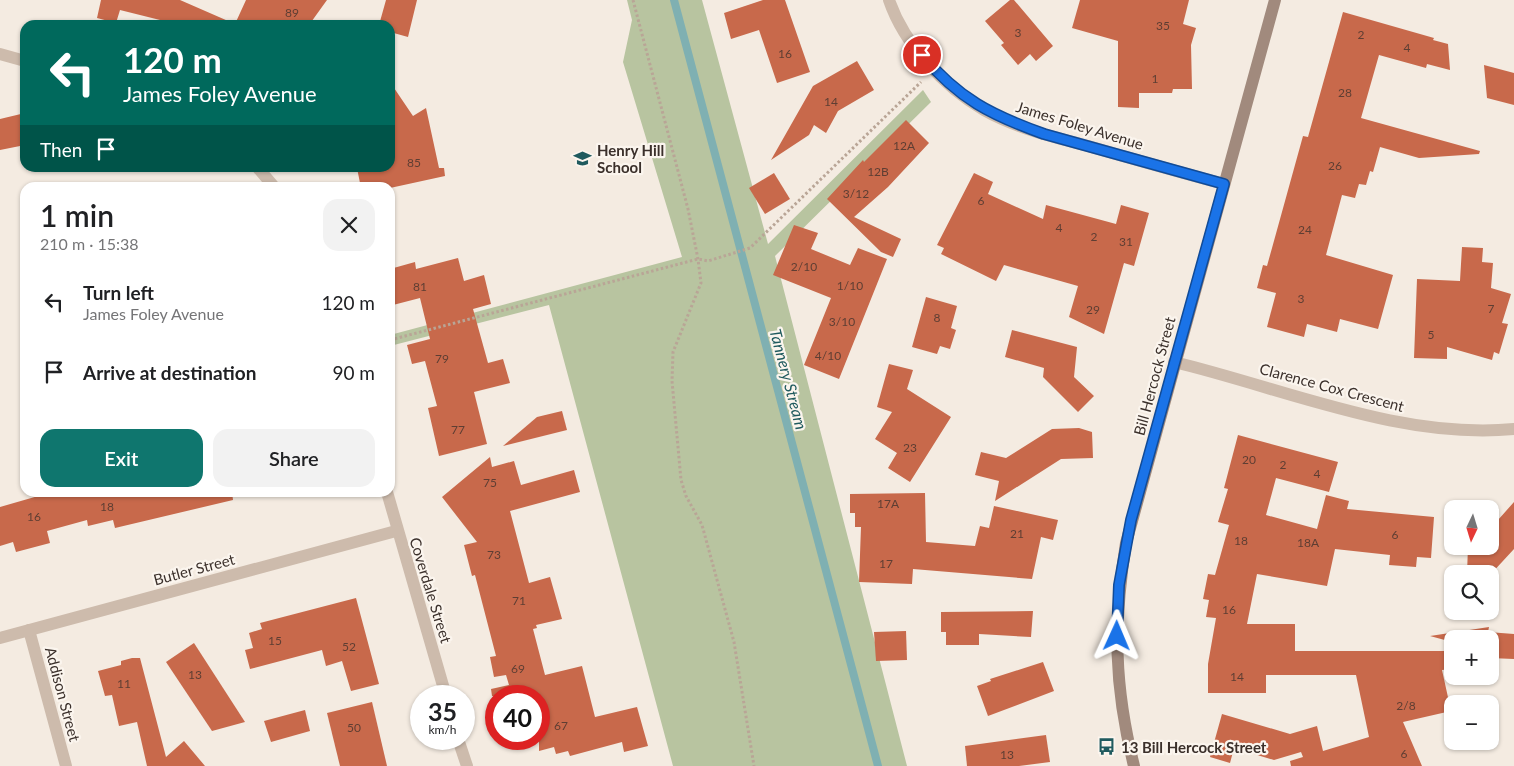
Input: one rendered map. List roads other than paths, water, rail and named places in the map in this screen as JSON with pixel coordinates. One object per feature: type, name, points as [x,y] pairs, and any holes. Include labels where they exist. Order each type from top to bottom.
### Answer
[{"type":"street","name":"James Foley Avenue","points":[[888,0],[910,41],[934,69],[961,94],[985,110],[1017,125],[1044,134],[1224,184]]},
{"type":"street","name":"Bill Hercock Street","points":[[1134,766],[1123,722],[1119,686],[1116,620],[1119,585],[1131,520],[1275,0]]},
{"type":"street","points":[[0,54],[20,60]]},
{"type":"street","points":[[261,172],[270,182]]},
{"type":"street","name":"Clarence Cox Crescent","points":[[1174,362],[1383,420],[1446,429],[1492,431],[1514,429]]},
{"type":"street","name":"Coverdale Street","points":[[387,497],[443,685]]},
{"type":"street","name":"Butler Street","points":[[0,638],[396,531]]},
{"type":"street","name":"Addison Street","points":[[29,630],[66,766]]},
{"type":"street","points":[[462,750],[467,766]]},
{"type":"waterway","name":"Tannery Stream","points":[[674,0],[878,766]]},
{"type":"place","name":"Henry Hill School","points":[[583,159]]},
{"type":"place","name":"13 Bill Hercock Street","points":[[1107,747]]}]
